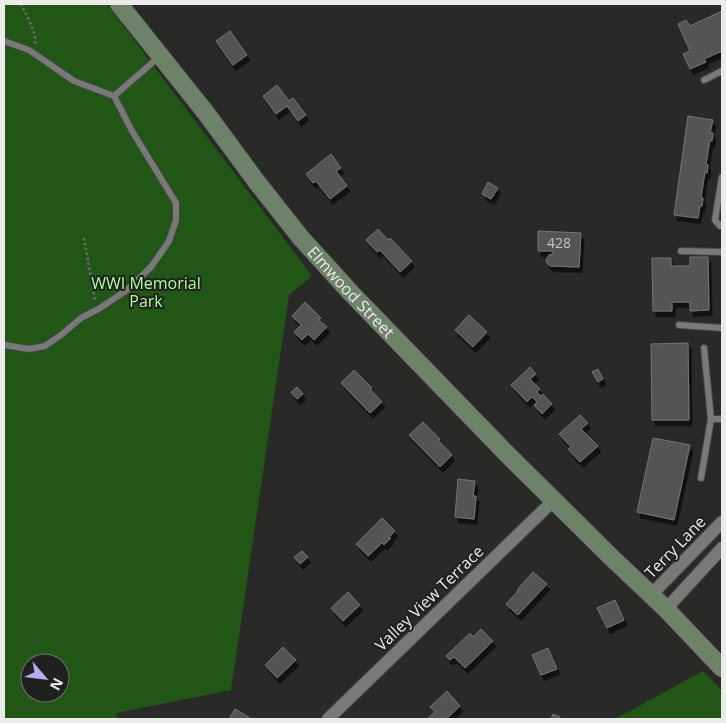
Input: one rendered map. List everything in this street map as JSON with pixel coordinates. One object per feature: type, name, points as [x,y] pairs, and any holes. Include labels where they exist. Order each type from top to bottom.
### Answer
[{"type":"main road","name":"Elmwood Street","points":[[119,4],[206,113],[301,238],[350,292],[506,453],[666,609],[722,668]]},
{"type":"street","name":"Valley View Terrace","points":[[328,719],[554,500]]},
{"type":"street","name":"Terry Lane","points":[[651,595],[722,522]]},
{"type":"street","points":[[666,609],[722,548]]},
{"type":"lane","points":[[4,41],[29,50],[74,81],[114,96],[132,131],[176,203],[176,220],[168,241],[152,267],[127,290],[81,318],[45,346],[29,349],[4,345]]},
{"type":"lane","points":[[114,96],[160,56]]},
{"type":"lane","points":[[704,80],[722,71]]},
{"type":"lane","points":[[722,177],[715,220],[722,226]]},
{"type":"lane","points":[[681,250],[722,252]]},
{"type":"lane","points":[[678,325],[722,328]]},
{"type":"lane","points":[[701,478],[711,419],[704,348]]},
{"type":"lane","points":[[711,419],[722,419]]},
{"type":"path","points":[[20,4],[36,41],[33,53]]},
{"type":"path","points":[[84,238],[97,309]]},
{"type":"green space","name":"WWI Memorial Park","points":[[4,4],[107,4],[312,276],[289,295],[231,690],[116,713],[119,719],[4,719]]},
{"type":"green space","points":[[703,671],[722,691],[722,719],[615,719]]},
{"type":"building","points":[[722,11],[722,51],[704,59],[706,62],[690,69],[683,54],[690,51],[678,24],[686,20],[690,26]]},
{"type":"building","points":[[230,31],[247,55],[233,65],[216,41]]},
{"type":"building","points":[[277,85],[289,101],[293,98],[306,115],[298,121],[287,106],[276,114],[263,96]]},
{"type":"building","points":[[688,116],[713,120],[710,133],[713,133],[712,141],[710,140],[706,164],[708,165],[707,173],[705,172],[701,197],[703,198],[702,206],[700,206],[698,218],[674,215]]},
{"type":"building","points":[[331,154],[341,168],[336,171],[347,186],[330,199],[316,181],[313,183],[306,174]]},
{"type":"building","points":[[488,182],[498,188],[491,199],[482,194]]},
{"type":"building","points":[[378,229],[388,240],[390,238],[412,261],[400,272],[380,250],[377,252],[366,240]]},
{"type":"building","points":[[538,231],[581,233],[579,267],[550,266],[546,262],[549,255],[553,254],[553,251],[538,251]]},
{"type":"building","points":[[690,257],[708,257],[709,310],[690,311],[690,302],[672,302],[672,311],[653,311],[652,258],[671,258],[671,266],[690,266]]},
{"type":"building","points":[[305,302],[327,327],[314,340],[308,334],[302,340],[294,332],[301,325],[292,316]]},
{"type":"building","points":[[469,315],[487,332],[473,347],[455,330]]},
{"type":"building","points":[[688,343],[689,420],[652,420],[651,344]]},
{"type":"building","points":[[530,367],[536,374],[530,379],[540,389],[537,392],[541,396],[543,394],[552,404],[542,414],[534,405],[537,402],[532,397],[527,402],[511,385]]},
{"type":"building","points":[[598,369],[603,379],[598,382],[592,372]]},
{"type":"building","points":[[354,370],[372,388],[370,389],[382,402],[370,413],[341,383]]},
{"type":"building","points":[[297,387],[303,394],[297,399],[291,392]]},
{"type":"building","points":[[580,415],[588,423],[581,429],[598,446],[580,462],[568,449],[571,447],[559,434]]},
{"type":"building","points":[[423,422],[440,439],[438,440],[452,455],[440,467],[409,435]]},
{"type":"building","points":[[653,438],[690,445],[674,520],[637,512]]},
{"type":"building","points":[[458,479],[475,481],[473,496],[476,496],[474,519],[455,517]]},
{"type":"building","points":[[382,518],[395,531],[384,545],[382,543],[368,556],[356,544]]},
{"type":"building","points":[[302,551],[308,557],[300,564],[294,557]]},
{"type":"building","points":[[533,572],[547,584],[518,615],[506,604]]},
{"type":"building","points":[[348,592],[360,605],[343,621],[331,608]]},
{"type":"building","points":[[615,600],[624,620],[607,628],[597,608]]},
{"type":"building","points":[[481,629],[493,641],[465,668],[454,657],[450,660],[446,656],[470,633],[473,637]]},
{"type":"building","points":[[283,647],[296,660],[277,678],[265,665]]},
{"type":"building","points":[[548,648],[557,669],[541,675],[532,655]]},
{"type":"building","points":[[447,691],[460,706],[446,719],[427,719],[435,712],[430,707]]},
{"type":"building","points":[[235,709],[250,718],[229,719]]},
{"type":"building","points":[[553,714],[560,717],[559,719],[551,719]]}]
